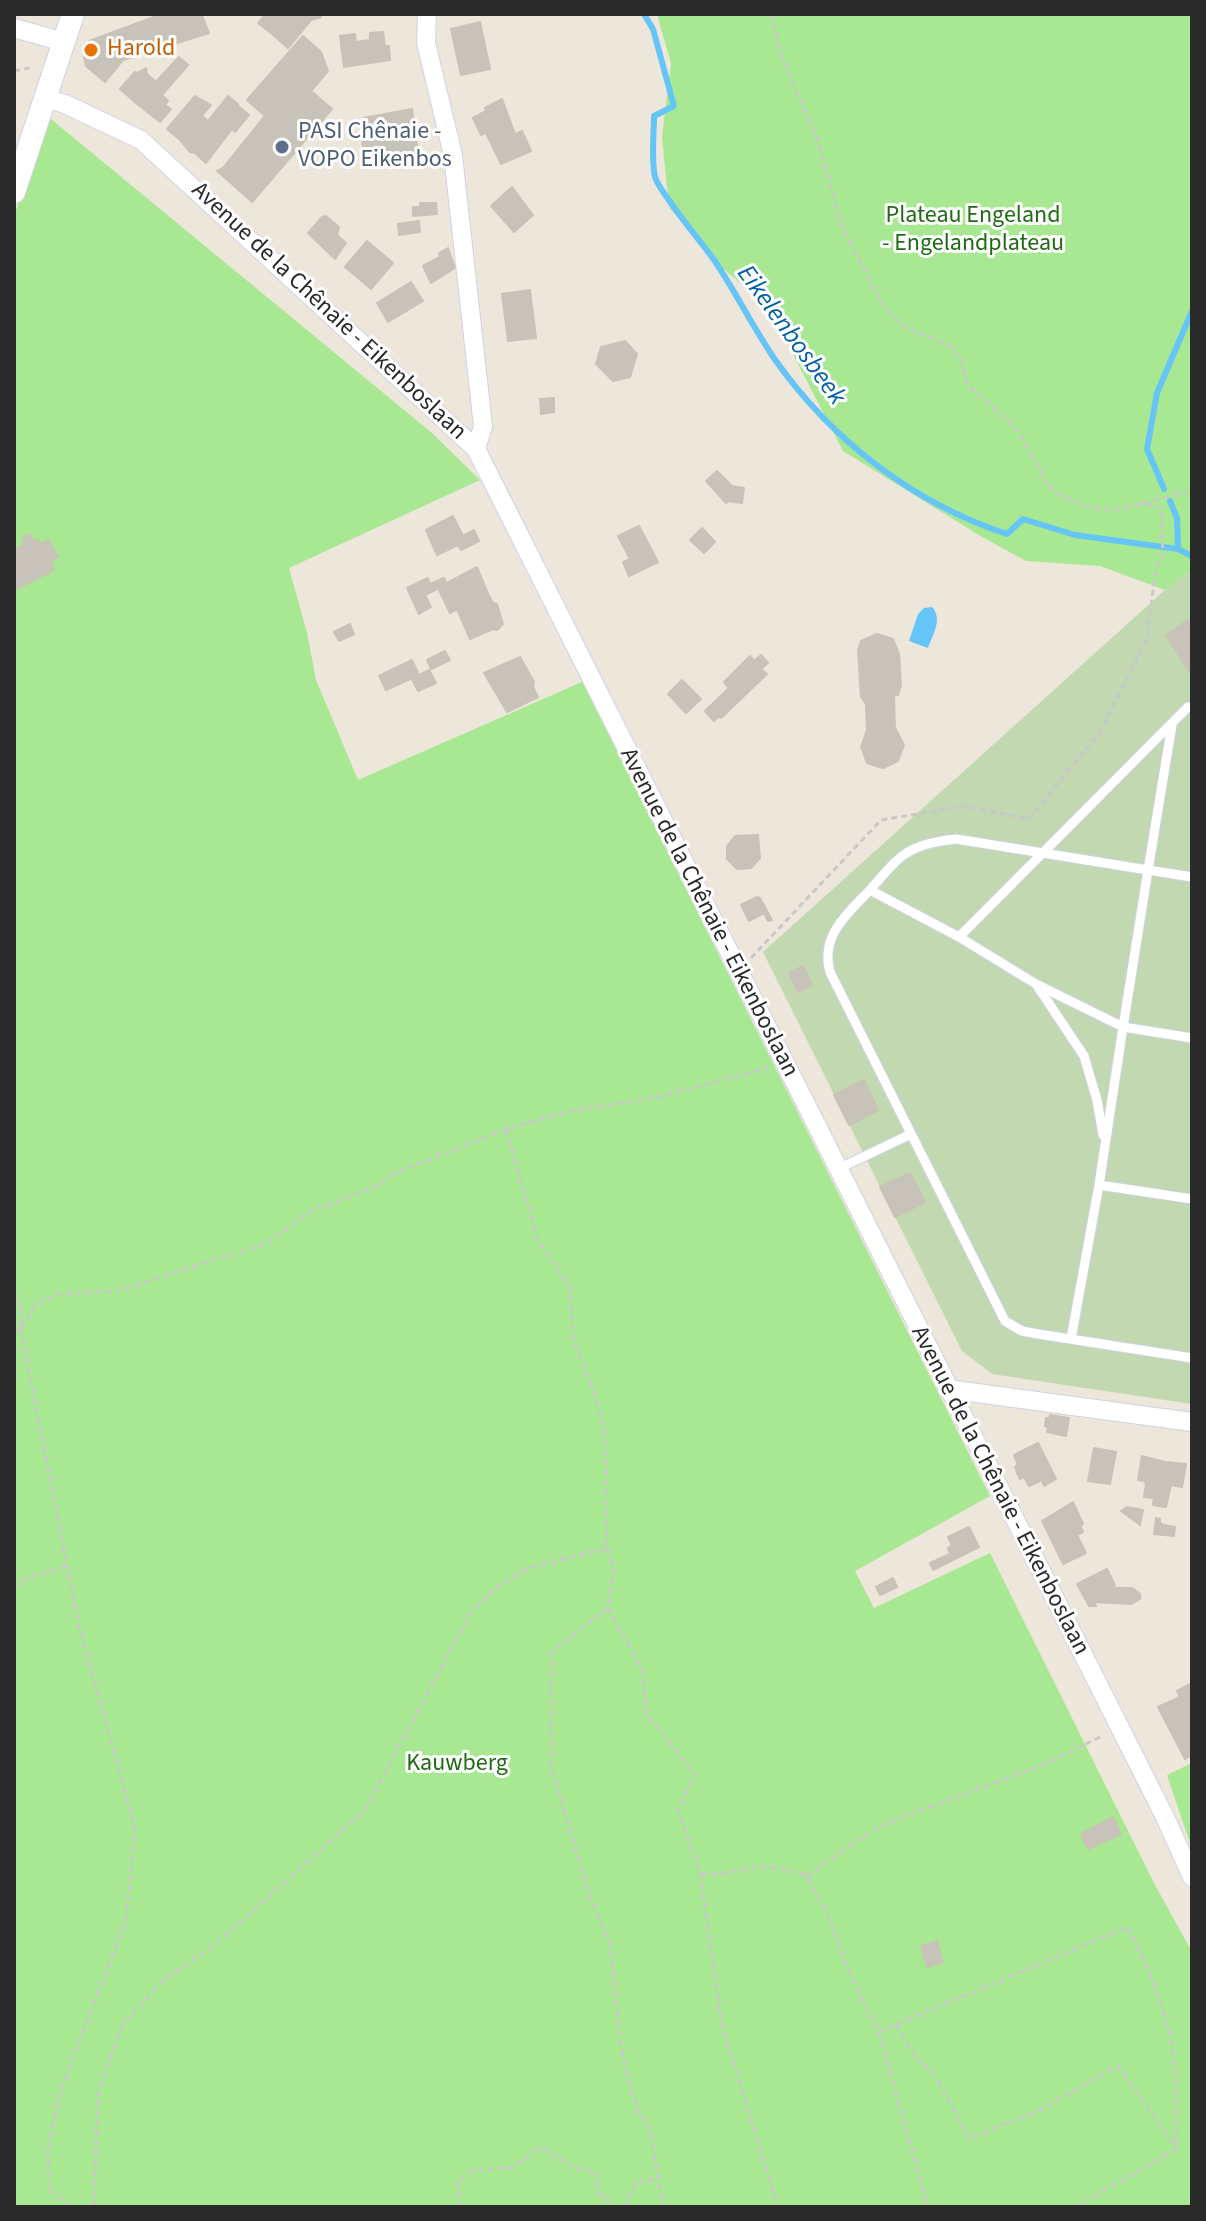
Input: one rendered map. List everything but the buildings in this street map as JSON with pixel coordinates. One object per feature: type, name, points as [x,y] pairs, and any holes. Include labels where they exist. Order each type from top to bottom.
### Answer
[{"type":"street","points":[[14,192],[73,14]]},
{"type":"street","points":[[427,14],[426,43],[453,155],[483,426],[476,449]]},
{"type":"street","points":[[21,24],[64,42]]},
{"type":"street","name":"Avenue de la Chênaie - Eikenboslaan","points":[[45,98],[65,104],[141,140],[476,449],[1192,1877]]},
{"type":"street","points":[[947,1389],[1192,1422]]},
{"type":"lane","points":[[959,937],[1191,705]]},
{"type":"lane","points":[[1071,1339],[1099,1185],[1172,725]]},
{"type":"lane","points":[[1192,877],[956,839],[929,842],[908,850],[833,932],[827,960],[830,972],[1005,1321],[1022,1331],[1192,1358]]},
{"type":"lane","points":[[870,890],[959,937],[1036,984],[1123,1027],[1192,1038]]},
{"type":"lane","points":[[1036,984],[1084,1056],[1097,1100],[1105,1147]]},
{"type":"lane","points":[[836,1170],[911,1134]]},
{"type":"lane","points":[[1099,1185],[1192,1199]]},
{"type":"path","points":[[771,14],[782,58],[817,139],[843,229],[884,306],[900,324],[953,348],[963,366],[967,384],[1019,431],[1047,484],[1062,497],[1097,509],[1122,509],[1192,490]]},
{"type":"path","points":[[738,973],[881,820],[965,806],[1029,819],[1100,732],[1147,639],[1156,567],[1163,556],[1164,539],[1161,508],[1140,503]]},
{"type":"path","points":[[14,1336],[21,1330],[35,1304],[57,1294],[115,1291],[266,1244],[310,1211],[373,1188],[393,1174],[506,1129],[571,1111],[658,1097],[784,1064]]},
{"type":"path","points":[[506,1129],[537,1238],[570,1288],[573,1339],[594,1392],[605,1435],[607,1548],[614,1567],[608,1608],[643,1671],[646,1713],[695,1775],[678,1810],[700,1873],[722,2025],[778,2207]]},
{"type":"path","points":[[14,1290],[21,1309],[21,1330],[78,1622],[135,1827],[126,1920],[61,2089],[48,2148],[49,2189],[72,2207],[94,2207],[98,2092],[123,2024],[165,1979],[217,1943],[365,1810],[471,1612],[498,1586],[529,1568],[607,1548]]},
{"type":"path","points":[[14,1327],[21,1330]]},
{"type":"path","points":[[14,1587],[20,1581],[67,1566]]},
{"type":"path","points":[[608,1608],[551,1653],[551,1767],[590,1897],[610,1943],[620,2041],[639,2113],[650,2129],[663,2207]]},
{"type":"path","points":[[700,1873],[740,1872],[751,1868],[777,1869],[807,1876],[889,1822],[1045,1764],[1119,1728]]},
{"type":"path","points":[[807,1876],[831,1921],[848,1970],[879,2032],[928,2207]]},
{"type":"path","points":[[879,2032],[1127,1927],[1140,1950],[1169,2032],[1175,2078],[1177,2149]]},
{"type":"path","points":[[896,2024],[915,2056],[935,2075],[969,2138],[1038,2111],[1118,2066],[1177,2149]]},
{"type":"path","points":[[460,2207],[458,2180],[461,2176],[471,2171],[512,2167],[538,2149],[546,2149],[568,2165],[596,2172],[599,2193],[616,2207]]},
{"type":"path","points":[[1076,2207],[1177,2149]]},
{"type":"path","points":[[624,2207],[636,2182],[658,2179]]},
{"type":"green space","name":"Plateau Engeland - Engelandplateau","points":[[657,14],[1192,14],[1192,570],[1165,590],[1100,566],[1026,561],[843,451],[768,306],[715,262],[669,207],[662,137],[671,64]]},
{"type":"green space","name":"Kauwberg","points":[[46,115],[432,433],[480,480],[289,568],[316,680],[358,780],[582,682],[990,1496],[855,1571],[874,1608],[990,1553],[1154,1883],[1192,1952],[1190,2207],[14,2207],[14,217]]},
{"type":"green space","points":[[1192,570],[1192,1404],[992,1374],[962,1351],[763,952],[1165,590]]},
{"type":"green space","points":[[1192,1763],[1192,1849],[1167,1775]]},
{"type":"water","points":[[932,607],[937,622],[928,648],[909,641],[918,614],[924,608]]},
{"type":"waterway","name":"Eikelenbosbeek","points":[[644,14],[653,29],[674,106],[654,116],[653,163],[658,184],[712,257],[776,361],[798,390],[849,443],[908,487],[939,505],[1007,534],[1023,519],[1075,535],[1178,549],[1192,556]]},
{"type":"waterway","name":"Eikelenbosbeek","points":[[1164,489],[1147,449],[1157,393],[1192,311]]},
{"type":"waterway","name":"Eikelenbosbeek","points":[[1170,501],[1177,518],[1178,549]]},
{"type":"place","name":"Harold","points":[[91,50]]},
{"type":"place","name":"PASI Chênaie - VOPO Eikenbos","points":[[282,147]]}]
